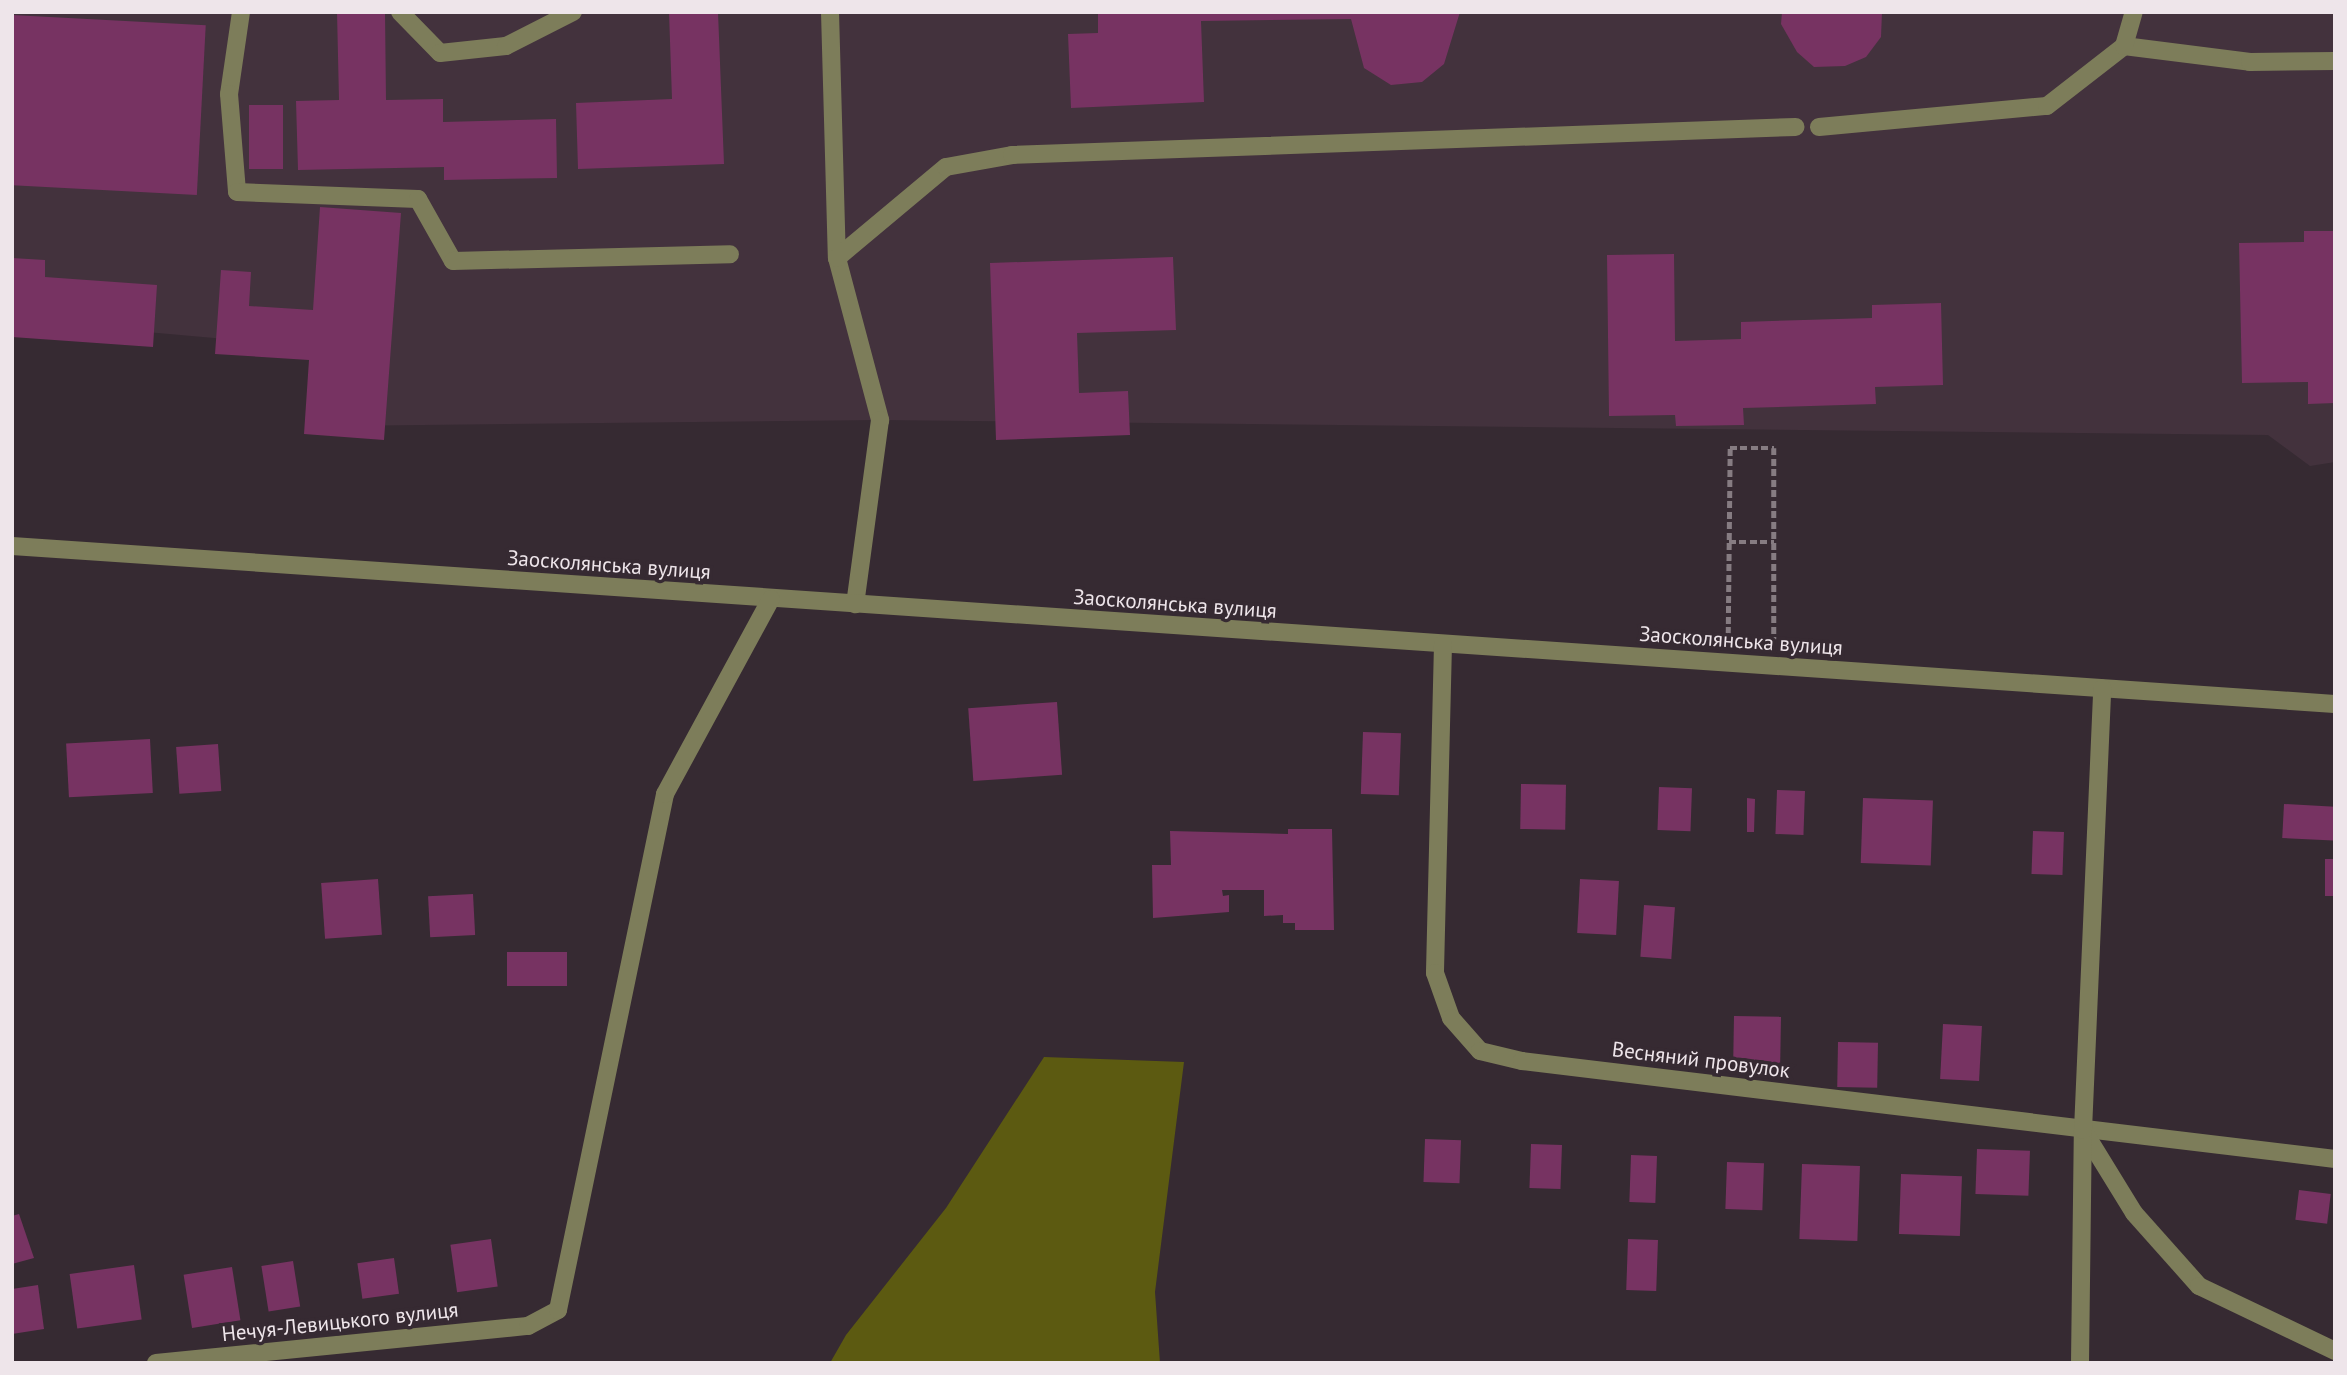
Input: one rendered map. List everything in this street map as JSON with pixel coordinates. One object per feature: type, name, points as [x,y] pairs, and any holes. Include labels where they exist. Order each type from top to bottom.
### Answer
[{"type":"street","points":[[242,12],[229,93],[237,192],[418,199],[453,261],[730,254]]},
{"type":"street","points":[[400,12],[440,53],[506,46],[573,12]]},
{"type":"street","points":[[830,12],[837,258],[880,419],[855,604]]},
{"type":"street","points":[[1819,127],[2048,106],[2124,46],[2134,12]]},
{"type":"street","points":[[2124,46],[2250,62],[2335,61]]},
{"type":"street","points":[[837,258],[946,167],[1012,155],[1796,127]]},
{"type":"street","name":"Заосколянська вулиця","points":[[12,547],[2335,704]]},
{"type":"street","name":"Нечуя-Левицького вулиця","points":[[156,1363],[528,1326],[558,1310],[569,1270],[665,794],[771,598]]},
{"type":"street","name":"Весняний провулок","points":[[1443,644],[1435,974],[1451,1018],[1480,1051],[1522,1061],[2335,1159]]},
{"type":"street","points":[[2080,1363],[2082,1130],[2102,688]]},
{"type":"street","points":[[2082,1130],[2134,1213],[2199,1286],[2335,1351]]},
{"type":"path","points":[[1727,663],[1730,448],[1774,448],[1774,666]]},
{"type":"path","points":[[1729,542],[1774,542]]},
{"type":"shaded area","points":[[12,12],[2335,12],[2335,462],[2310,466],[2268,435],[880,420],[335,426],[339,349],[12,320]]},
{"type":"shaded area","points":[[1044,1057],[1184,1062],[1155,1292],[1160,1363],[830,1363],[846,1335],[946,1208]]},
{"type":"building","points":[[337,12],[385,12],[386,100],[443,99],[443,122],[556,119],[557,178],[444,180],[444,167],[298,170],[296,101],[339,100]]},
{"type":"building","points":[[669,12],[718,12],[724,164],[578,169],[576,103],[672,99]]},
{"type":"building","points":[[1098,12],[1460,12],[1444,64],[1422,82],[1391,85],[1364,68],[1351,19],[1201,21],[1204,102],[1071,108],[1068,34],[1098,33]]},
{"type":"building","points":[[1782,12],[1882,12],[1881,37],[1866,57],[1845,66],[1814,67],[1797,52],[1781,24]]},
{"type":"building","points":[[12,15],[206,25],[197,195],[12,185]]},
{"type":"building","points":[[249,105],[283,105],[283,169],[249,169]]},
{"type":"building","points":[[320,207],[401,213],[384,440],[304,434],[309,360],[215,354],[221,270],[251,272],[249,306],[313,310]]},
{"type":"building","points":[[2304,231],[2335,231],[2335,403],[2308,404],[2308,382],[2242,383],[2239,243],[2304,242]]},
{"type":"building","points":[[1674,254],[1675,341],[1741,339],[1741,322],[1872,318],[1872,305],[1941,303],[1943,385],[1875,387],[1876,404],[1743,408],[1744,425],[1676,426],[1675,415],[1609,416],[1607,255]]},
{"type":"building","points":[[1173,257],[1176,330],[1077,333],[1079,393],[1128,391],[1130,435],[996,440],[990,263]]},
{"type":"building","points":[[12,258],[45,260],[45,277],[157,285],[153,347],[12,337]]},
{"type":"building","points":[[1057,702],[1062,775],[973,781],[968,708]]},
{"type":"building","points":[[1363,732],[1401,733],[1399,795],[1361,794]]},
{"type":"building","points":[[150,739],[153,793],[69,797],[66,743]]},
{"type":"building","points":[[218,744],[221,791],[179,794],[176,747]]},
{"type":"building","points":[[1521,784],[1566,785],[1565,830],[1520,829]]},
{"type":"building","points":[[1659,787],[1692,788],[1690,831],[1657,830]]},
{"type":"building","points":[[1777,790],[1805,791],[1803,835],[1775,834]]},
{"type":"building","points":[[1747,798],[1755,799],[1754,832],[1747,832]]},
{"type":"building","points":[[1863,798],[1933,800],[1931,865],[1861,863]]},
{"type":"building","points":[[2284,804],[2335,807],[2333,841],[2282,838]]},
{"type":"building","points":[[1288,829],[1332,829],[1334,930],[1295,930],[1295,923],[1283,923],[1283,915],[1264,916],[1264,890],[1222,890],[1223,896],[1229,895],[1229,912],[1153,918],[1152,865],[1171,865],[1170,831],[1288,834]]},
{"type":"building","points":[[2033,831],[2064,832],[2062,875],[2031,874]]},
{"type":"building","points":[[2325,859],[2335,859],[2335,896],[2325,896]]},
{"type":"building","points":[[378,879],[382,935],[325,939],[321,883]]},
{"type":"building","points":[[1580,879],[1619,881],[1616,935],[1577,933]]},
{"type":"building","points":[[473,894],[475,935],[430,937],[428,896]]},
{"type":"building","points":[[1644,905],[1675,907],[1671,959],[1640,957]]},
{"type":"building","points":[[507,952],[567,952],[567,986],[507,986]]},
{"type":"building","points":[[1734,1016],[1781,1017],[1780,1071],[1733,1070]]},
{"type":"building","points":[[1943,1024],[1982,1026],[1979,1081],[1940,1079]]},
{"type":"building","points":[[1838,1042],[1878,1043],[1877,1088],[1837,1087]]},
{"type":"building","points":[[1425,1139],[1461,1140],[1459,1183],[1423,1182]]},
{"type":"building","points":[[1531,1144],[1562,1145],[1560,1189],[1529,1188]]},
{"type":"building","points":[[1977,1149],[2030,1151],[2028,1196],[1975,1194]]},
{"type":"building","points":[[1631,1155],[1657,1156],[1655,1203],[1629,1202]]},
{"type":"building","points":[[1727,1162],[1764,1163],[1762,1210],[1725,1209]]},
{"type":"building","points":[[1802,1164],[1860,1166],[1857,1241],[1799,1239]]},
{"type":"building","points":[[1901,1174],[1962,1176],[1960,1236],[1899,1234]]},
{"type":"building","points":[[2299,1190],[2331,1194],[2327,1224],[2295,1220]]},
{"type":"building","points":[[19,1214],[34,1258],[12,1264],[12,1216]]},
{"type":"building","points":[[491,1239],[498,1287],[457,1292],[450,1245]]},
{"type":"building","points":[[1628,1239],[1658,1240],[1656,1291],[1626,1290]]},
{"type":"building","points":[[394,1258],[399,1294],[362,1299],[357,1263]]},
{"type":"building","points":[[293,1261],[300,1306],[269,1311],[261,1266]]},
{"type":"building","points":[[134,1265],[142,1319],[77,1329],[70,1274]]},
{"type":"building","points":[[232,1267],[240,1320],[192,1328],[184,1275]]},
{"type":"building","points":[[38,1285],[44,1329],[12,1334],[12,1289]]}]
